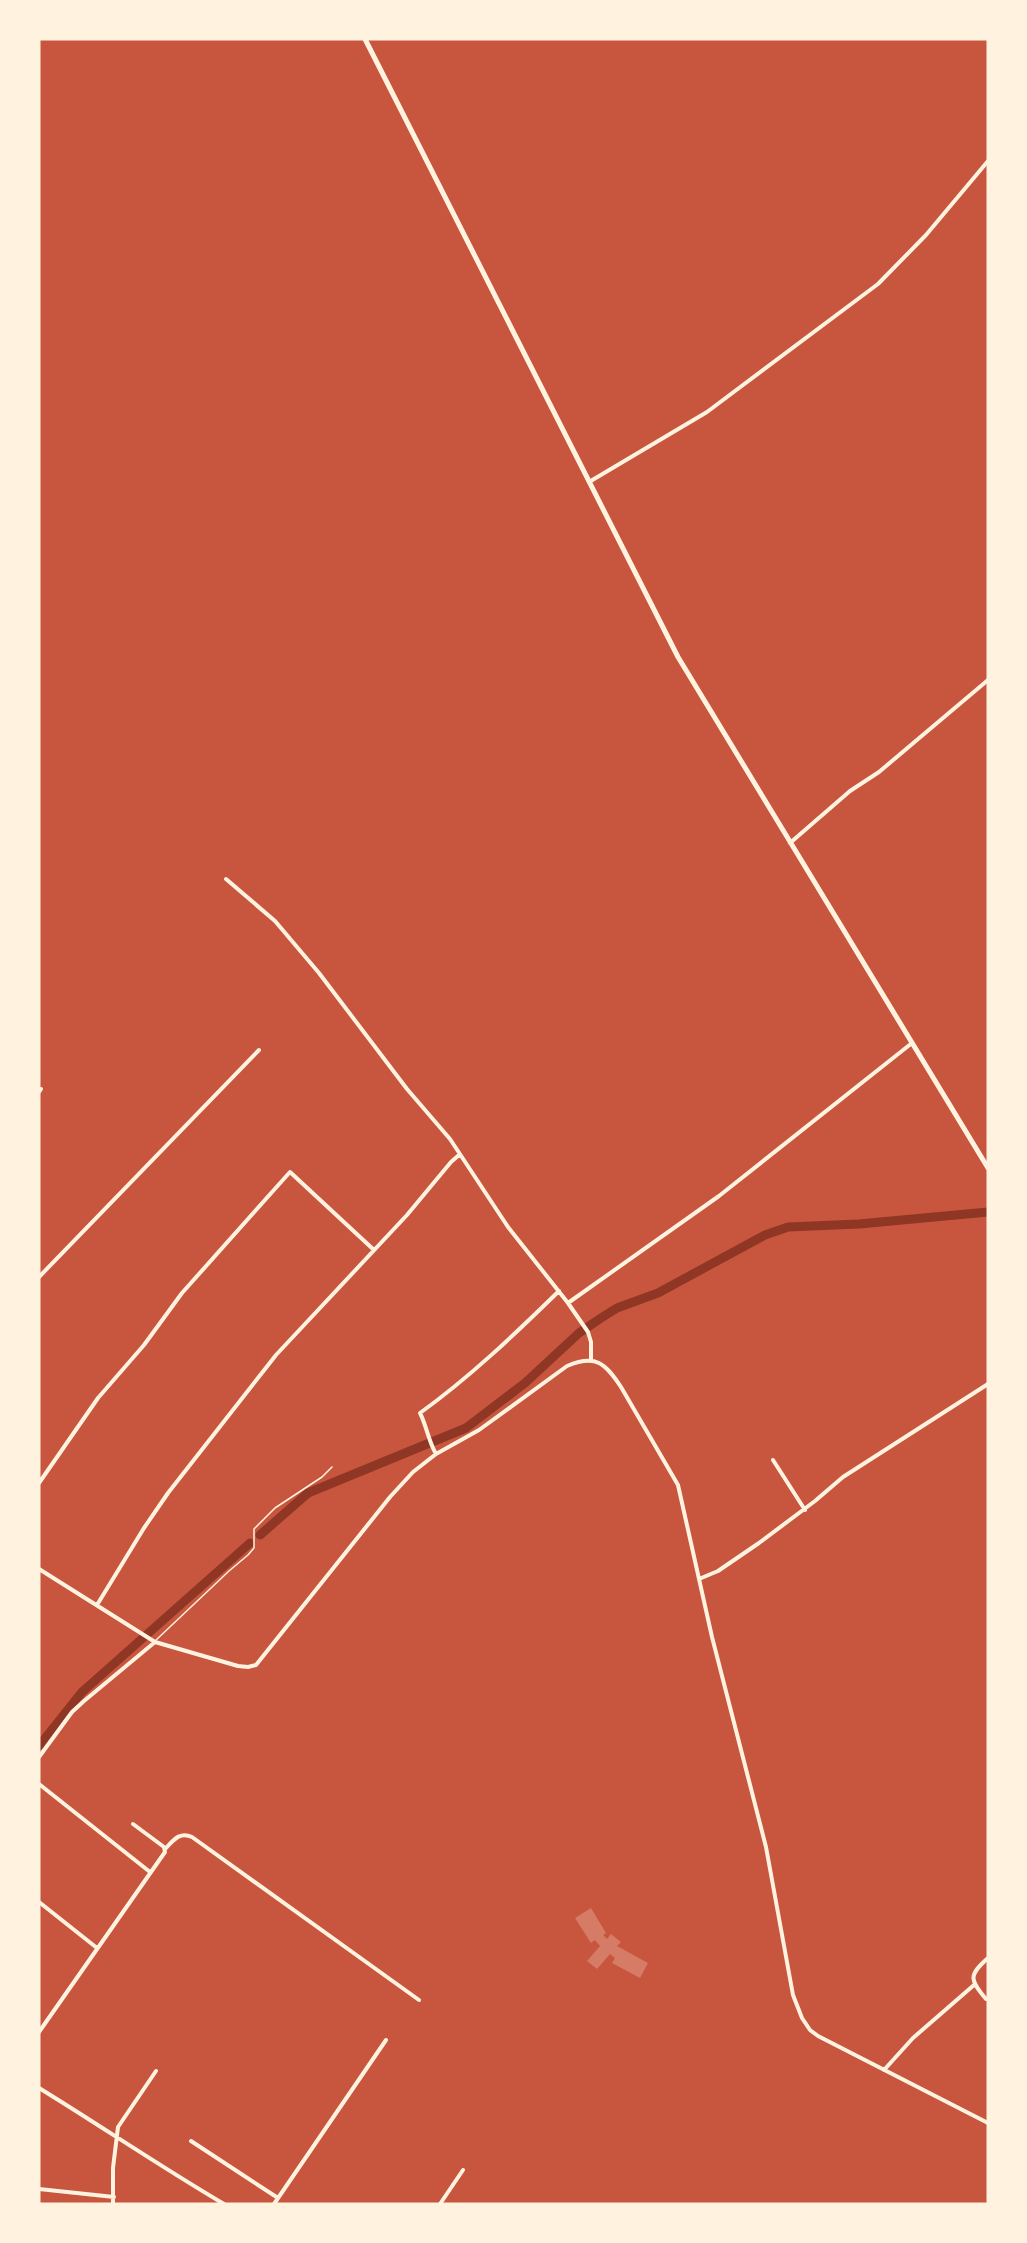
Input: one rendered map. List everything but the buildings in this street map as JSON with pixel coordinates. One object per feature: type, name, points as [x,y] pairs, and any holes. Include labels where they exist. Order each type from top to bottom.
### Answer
[{"type":"main road","points":[[365,39],[678,657],[988,1168]]},
{"type":"street","points":[[589,482],[707,412],[878,284],[926,235],[988,161]]},
{"type":"street","points":[[790,843],[850,790],[879,772],[988,680]]},
{"type":"street","points":[[226,879],[275,921],[319,974],[407,1089],[450,1139],[508,1227],[588,1332],[591,1342],[591,1360]]},
{"type":"street","points":[[568,1303],[709,1203],[913,1043]]},
{"type":"street","points":[[39,1276],[259,1050]]},
{"type":"street","points":[[97,1605],[144,1528],[276,1355],[407,1215],[459,1155]]},
{"type":"street","points":[[39,1483],[98,1398],[144,1345],[182,1293],[290,1172],[374,1250]]},
{"type":"street","points":[[436,1454],[427,1437],[427,1429],[420,1413],[456,1387],[559,1291]]},
{"type":"street","points":[[39,1569],[155,1642],[238,1666],[256,1665],[390,1497],[413,1473],[436,1454],[479,1430],[567,1366],[578,1361],[591,1360],[601,1363],[611,1372],[673,1474],[685,1510],[699,1579],[766,1847],[793,1995],[802,2018],[810,2030],[988,2123]]},
{"type":"street","points":[[699,1579],[726,1566],[804,1509],[843,1477],[988,1384]]},
{"type":"street","points":[[773,1460],[804,1509]]},
{"type":"street","points":[[39,1757],[72,1713],[84,1701],[155,1642]]},
{"type":"street","points":[[39,1784],[150,1872]]},
{"type":"street","points":[[133,1824],[165,1850]]},
{"type":"street","points":[[39,2032],[165,1850],[178,1836],[186,1835],[419,2000]]},
{"type":"street","points":[[39,1902],[97,1948]]},
{"type":"street","points":[[986,1999],[974,1985],[974,1971],[988,1958]]},
{"type":"street","points":[[884,2070],[913,2038],[974,1985]]},
{"type":"street","points":[[274,2204],[386,2040]]},
{"type":"street","points":[[113,2204],[113,2168],[118,2127],[156,2070]]},
{"type":"street","points":[[39,2088],[107,2129],[216,2202],[224,2204]]},
{"type":"street","points":[[191,2141],[278,2198]]},
{"type":"street","points":[[440,2204],[463,2170]]},
{"type":"street","points":[[39,2189],[114,2197]]},
{"type":"lane","points":[[155,1642],[248,1555],[254,1548],[254,1529],[275,1508],[322,1477],[332,1467]]},
{"type":"waterway","points":[[260,1535],[308,1493],[466,1428],[525,1383],[579,1333],[601,1318],[617,1308],[658,1293],[765,1235],[788,1227],[859,1224],[988,1212]]},
{"type":"waterway","points":[[39,1746],[82,1692],[250,1543]]}]
